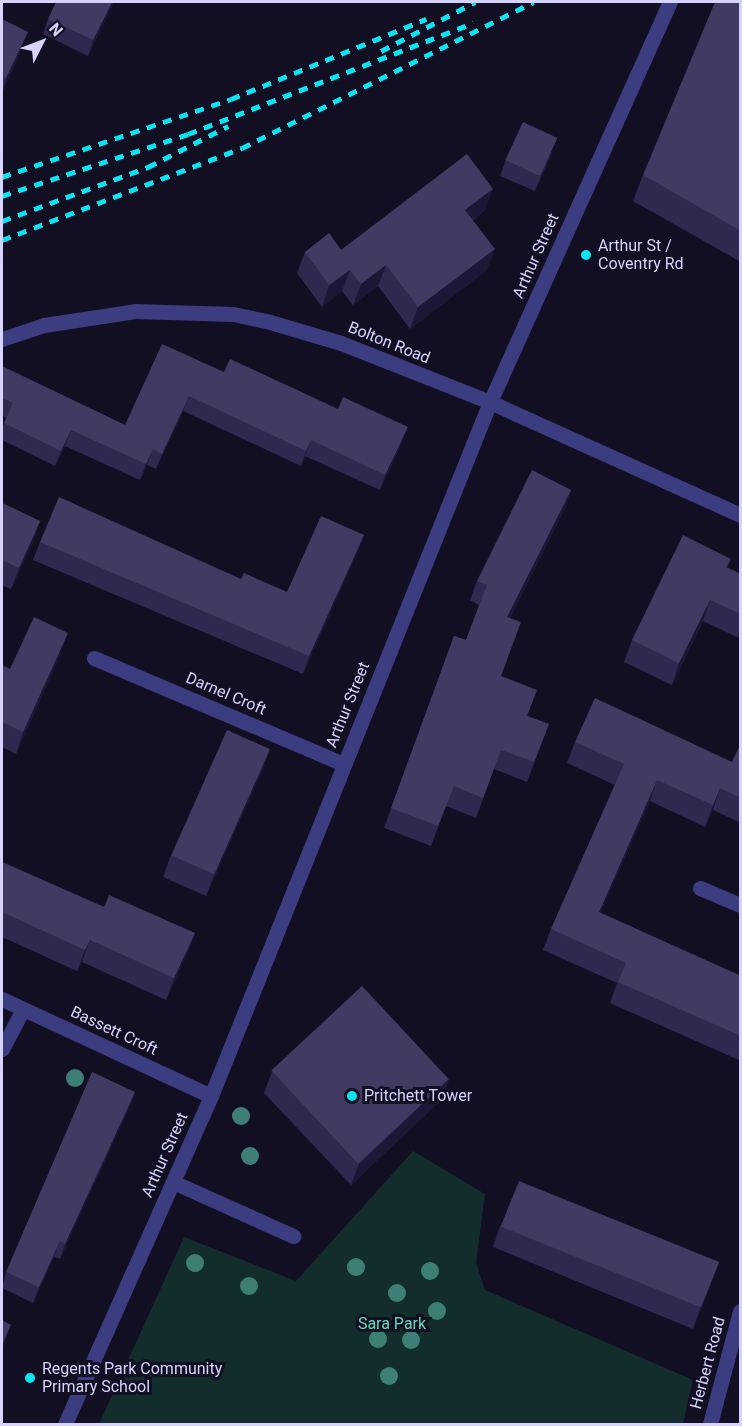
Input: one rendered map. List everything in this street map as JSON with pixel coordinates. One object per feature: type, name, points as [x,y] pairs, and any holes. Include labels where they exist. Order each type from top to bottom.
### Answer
[{"type":"street","name":"Arthur Street","points":[[64,1425],[211,1096],[490,402],[670,2]]},
{"type":"street","name":"Bolton Road","points":[[2,339],[44,325],[135,311],[233,314],[341,342],[490,402],[741,514]]},
{"type":"street","name":"Darnel Croft","points":[[94,658],[344,764]]},
{"type":"street","points":[[700,888],[741,905]]},
{"type":"street","name":"Bassett Croft","points":[[2,999],[211,1096]]},
{"type":"street","points":[[2,1049],[24,1009]]},
{"type":"street","points":[[173,1182],[293,1236]]},
{"type":"street","name":"Herbert Road","points":[[710,1425],[741,1311]]},
{"type":"green space","name":"Sara Park","points":[[413,1151],[485,1194],[476,1263],[485,1290],[693,1380],[683,1424],[99,1424],[184,1237],[296,1281]]},
{"type":"building","points":[[56,2],[112,2],[93,40],[48,19]]},
{"type":"building","points":[[715,2],[741,2],[741,231],[643,175]]},
{"type":"building","points":[[2,19],[28,32],[6,78],[2,76]]},
{"type":"building","points":[[523,122],[557,138],[540,176],[505,160]]},
{"type":"building","points":[[467,154],[493,189],[465,210],[495,249],[418,307],[386,265],[361,284],[350,270],[329,285],[305,252],[329,233],[341,250]]},
{"type":"building","points":[[162,344],[224,372],[230,359],[338,409],[343,397],[408,427],[385,475],[311,440],[306,451],[189,396],[162,454],[153,449],[146,464],[71,430],[61,451],[4,423],[13,403],[2,398],[2,366],[125,425]]},
{"type":"building","points":[[532,470],[571,490],[507,617],[521,622],[501,676],[537,690],[527,716],[549,724],[534,762],[501,750],[483,798],[454,786],[438,826],[391,808],[454,636],[466,640],[487,585],[477,581]]},
{"type":"building","points":[[59,497],[241,579],[244,573],[287,592],[321,516],[364,535],[309,656],[40,542]]},
{"type":"building","points":[[2,503],[40,521],[19,568],[2,560]]},
{"type":"building","points":[[683,535],[731,559],[726,567],[741,574],[741,614],[710,600],[679,663],[632,640]]},
{"type":"building","points":[[34,617],[68,633],[23,732],[2,722],[2,665],[10,669]]},
{"type":"building","points":[[595,698],[732,762],[741,743],[741,798],[720,788],[713,805],[657,780],[599,912],[741,976],[741,1036],[618,982],[626,963],[551,929],[624,764],[575,742]]},
{"type":"building","points":[[227,730],[270,749],[214,874],[171,855]]},
{"type":"building","points":[[2,862],[104,907],[109,895],[195,933],[174,978],[90,940],[85,950],[2,912]]},
{"type":"building","name":"Pritchett Tower","points":[[362,986],[449,1079],[358,1163],[271,1071]]},
{"type":"building","points":[[92,1072],[135,1092],[65,1244],[60,1241],[39,1287],[6,1272]]},
{"type":"building","points":[[519,1181],[719,1262],[701,1307],[501,1226]]},
{"type":"building","points":[[2,1320],[11,1325],[2,1345]]},
{"type":"railway","points":[[381,51],[475,2]]},
{"type":"railway","points":[[2,240],[242,148],[533,2]]},
{"type":"railway","points":[[2,177],[231,99],[426,19]]},
{"type":"railway","points":[[2,196],[188,134],[473,23]]},
{"type":"railway","points":[[2,221],[148,167],[228,126]]},
{"type":"place","name":"Arthur St / Coventry Rd","points":[[586,255]]},
{"type":"place","name":"Pritchett Tower","points":[[352,1096]]},
{"type":"place","name":"Regents Park Community Primary School","points":[[30,1378]]}]
